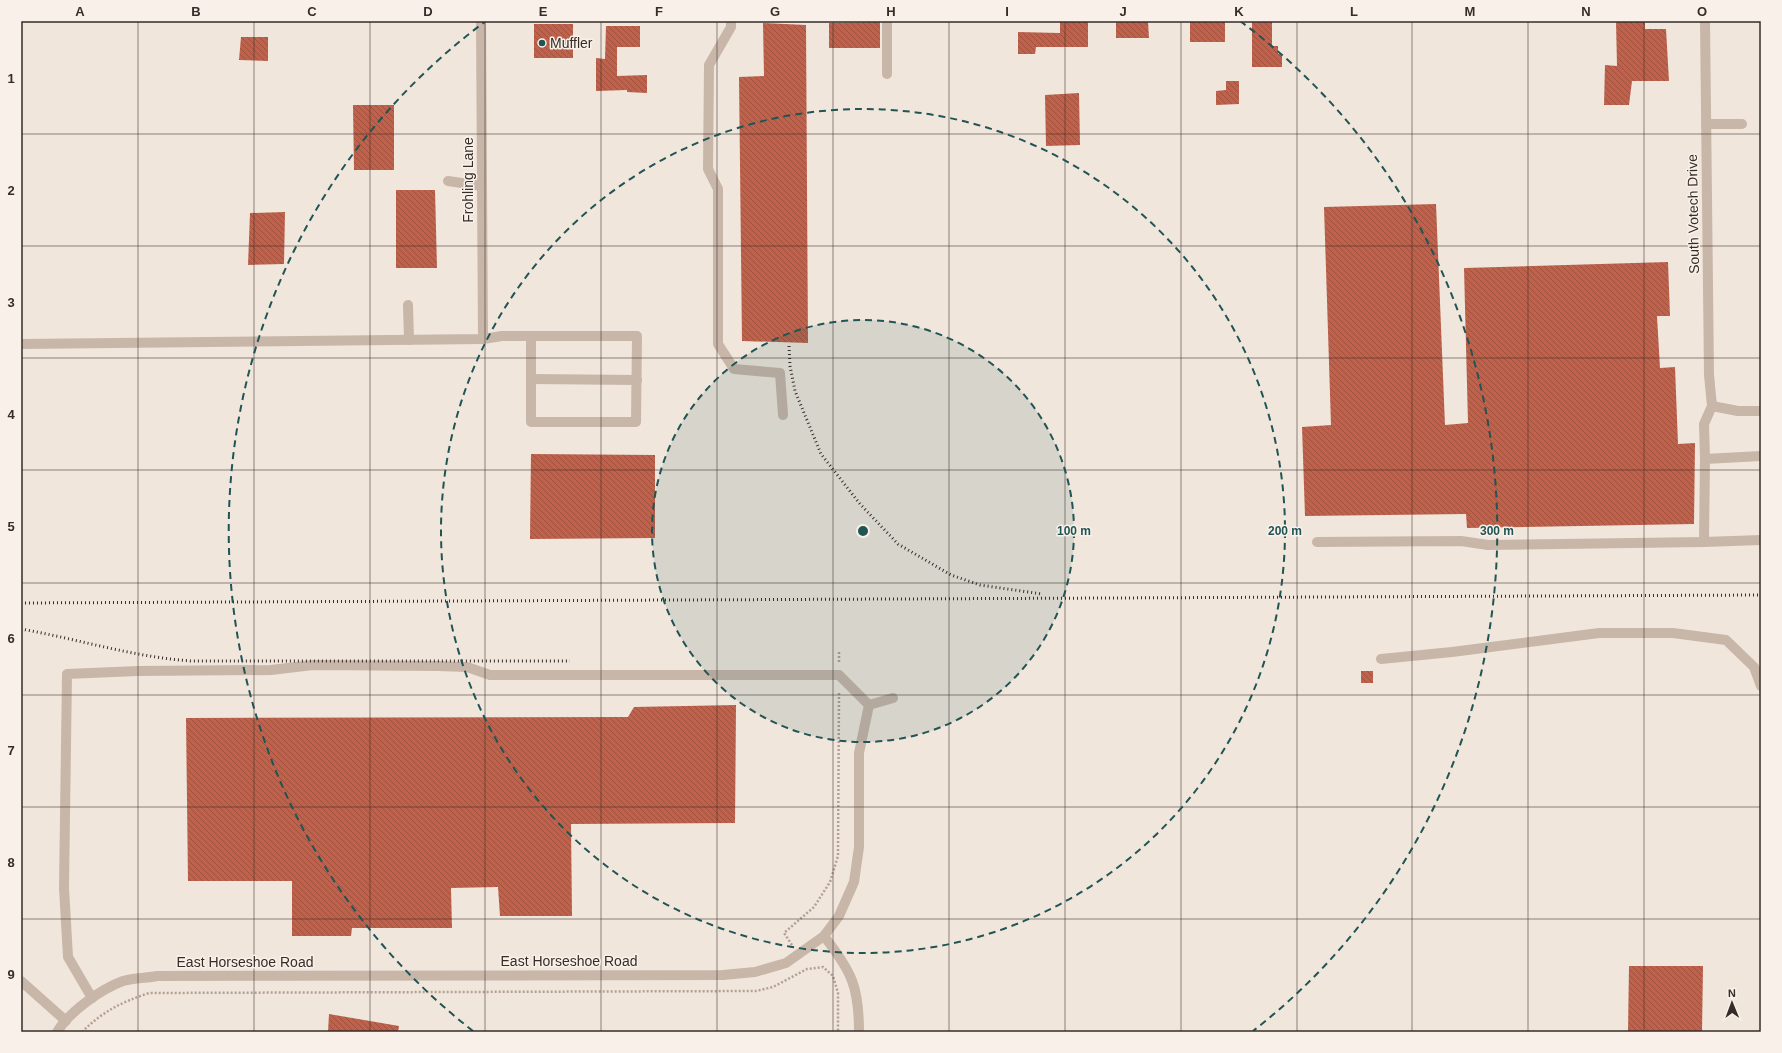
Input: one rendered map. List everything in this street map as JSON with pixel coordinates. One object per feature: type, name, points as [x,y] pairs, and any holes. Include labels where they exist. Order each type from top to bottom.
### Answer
[{"type":"street","name":"Frohling Lane","points":[[481,21],[483,339]]},
{"type":"street","points":[[731,21],[731,27],[708,65],[708,169],[718,189],[718,344],[734,369],[780,373],[783,415]]},
{"type":"street","points":[[887,21],[887,74]]},
{"type":"street","name":"South Votech Drive","points":[[1705,21],[1709,360],[1712,406]]},
{"type":"street","points":[[1706,124],[1742,124]]},
{"type":"street","points":[[448,181],[482,186]]},
{"type":"street","points":[[408,305],[409,340]]},
{"type":"street","points":[[21,344],[483,339],[502,336],[531,336],[637,336],[636,422],[531,422],[531,336]]},
{"type":"street","points":[[531,379],[637,380]]},
{"type":"street","points":[[1704,542],[1704,424],[1712,406],[1738,411],[1761,411]]},
{"type":"street","points":[[1705,458],[1761,456]]},
{"type":"street","points":[[1317,542],[1461,541],[1488,545],[1761,540]]},
{"type":"street","points":[[1381,659],[1452,652],[1599,633],[1673,633],[1726,640],[1754,668],[1761,686]]},
{"type":"street","points":[[92,998],[68,957],[64,888],[67,674],[138,671],[271,670],[313,665],[468,667],[490,675],[839,676],[869,705],[893,698]]},
{"type":"street","name":"East Horseshoe Road","points":[[57,1032],[66,1021],[92,998],[124,981],[158,976],[723,975],[755,972],[786,963],[824,936],[839,916],[854,882],[859,847],[859,753],[869,705]]},
{"type":"street","points":[[824,936],[850,974],[856,989],[858,1006],[858,1032]]},
{"type":"street","points":[[21,981],[66,1021]]},
{"type":"path","points":[[807,969],[784,933],[814,907],[830,882],[838,856],[839,652]]},
{"type":"path","points":[[82,1032],[94,1020],[123,1002],[149,993],[756,991],[773,987],[807,969],[823,967],[833,976],[838,993],[838,1032]]},
{"type":"building","points":[[1060,21],[1088,21],[1088,47],[1036,47],[1035,54],[1018,54],[1018,32],[1060,33]]},
{"type":"building","points":[[1116,21],[1148,21],[1149,38],[1116,38]]},
{"type":"building","points":[[1190,21],[1225,21],[1225,42],[1190,42]]},
{"type":"building","points":[[1252,21],[1272,21],[1272,46],[1278,46],[1278,54],[1282,54],[1282,67],[1252,67]]},
{"type":"building","points":[[1616,21],[1645,21],[1645,29],[1666,29],[1669,81],[1632,81],[1629,105],[1604,105],[1605,65],[1617,66]]},
{"type":"building","points":[[880,22],[880,48],[829,48],[829,23]]},
{"type":"building","points":[[763,23],[806,25],[808,343],[742,341],[739,77],[764,76]]},
{"type":"building","points":[[534,24],[573,24],[573,58],[534,58]]},
{"type":"building","points":[[606,26],[640,26],[640,47],[617,47],[617,76],[647,75],[647,93],[627,92],[627,90],[596,91],[596,58],[605,59]]},
{"type":"building","points":[[241,37],[268,37],[268,61],[239,60]]},
{"type":"building","points":[[1226,81],[1239,81],[1239,104],[1216,105],[1216,91],[1226,90]]},
{"type":"building","points":[[1079,93],[1080,145],[1046,146],[1045,95]]},
{"type":"building","points":[[353,105],[394,105],[394,170],[354,170]]},
{"type":"building","points":[[396,190],[435,190],[437,268],[396,268]]},
{"type":"building","points":[[1436,204],[1445,425],[1468,423],[1464,268],[1668,262],[1670,316],[1657,316],[1660,368],[1675,367],[1678,444],[1695,443],[1694,524],[1467,528],[1466,514],[1305,516],[1302,427],[1331,425],[1324,207]]},
{"type":"building","points":[[285,212],[284,264],[248,265],[250,213]]},
{"type":"building","points":[[531,454],[655,455],[655,538],[530,539]]},
{"type":"building","points":[[1361,671],[1373,671],[1373,683],[1361,683]]},
{"type":"building","points":[[736,705],[735,823],[571,824],[572,916],[500,916],[498,887],[451,888],[452,928],[352,928],[351,936],[292,936],[292,881],[188,881],[186,718],[628,717],[634,707]]},
{"type":"building","points":[[1629,966],[1703,966],[1702,1032],[1628,1032]]},
{"type":"building","points":[[329,1014],[399,1026],[398,1032],[328,1032]]},
{"type":"railway","points":[[789,346],[790,366],[795,391],[821,454],[860,504],[898,544],[951,575],[980,585],[1042,594]]},
{"type":"railway","points":[[21,603],[1761,595]]},
{"type":"railway","points":[[21,629],[148,656],[191,661],[570,661]]},
{"type":"place","name":"Muffler","points":[[542,43]]}]
